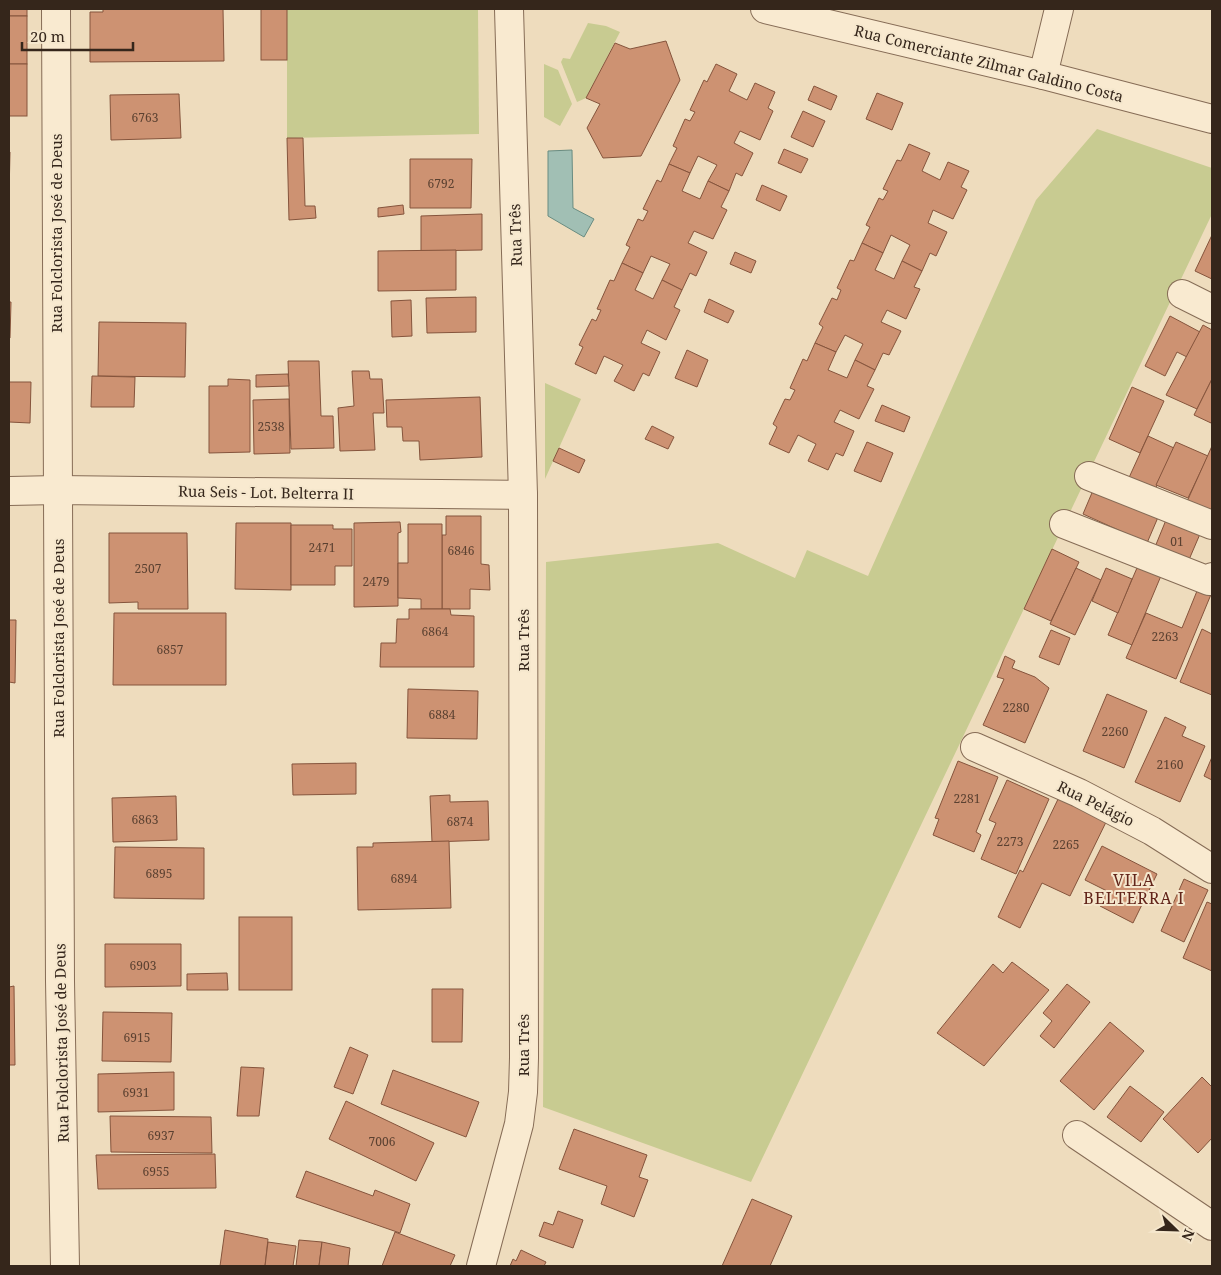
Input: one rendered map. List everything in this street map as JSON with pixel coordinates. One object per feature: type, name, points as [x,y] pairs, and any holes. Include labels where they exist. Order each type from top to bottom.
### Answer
[{"type":"street","name":"Rua Folclorista José de Deus","points":[[56,9],[60,971],[65,1266]]},
{"type":"street","name":"Rua Três","points":[[481,1266],[519,1124],[523,1092],[522,495],[509,9]]},
{"type":"street","name":"Rua Comerciante Zilmar Galdino Costa","points":[[765,9],[1043,75],[1212,119]]},
{"type":"street","points":[[1043,75],[1059,9]]},
{"type":"street","points":[[1182,294],[1212,309]]},
{"type":"street","points":[[1089,476],[1212,525]]},
{"type":"street","name":"Rua Seis - Lot. Belterra II","points":[[9,491],[522,495]]},
{"type":"street","points":[[1064,524],[1211,578]]},
{"type":"street","name":"Rua Pelágio","points":[[975,747],[1087,797],[1152,831],[1212,869]]},
{"type":"street","points":[[1077,1135],[1212,1226]]},
{"type":"green space","points":[[287,9],[478,9],[479,134],[287,138]]},
{"type":"green space","points":[[588,23],[606,26],[620,32],[586,98],[577,102],[561,62],[563,58],[570,59]]},
{"type":"green space","points":[[544,64],[558,70],[572,104],[560,126],[544,117]]},
{"type":"green space","points":[[1097,129],[1212,168],[1212,214],[751,1182],[543,1107],[546,562],[718,543],[795,578],[807,550],[868,576],[1036,200]]},
{"type":"green space","points":[[545,383],[581,399],[545,479]]},
{"type":"water","points":[[572,150],[573,208],[594,219],[584,237],[548,216],[548,151]]},
{"type":"building","points":[[9,9],[27,9],[27,16],[9,16]]},
{"type":"building","points":[[103,9],[223,9],[224,61],[90,62],[90,12],[103,12]]},
{"type":"building","points":[[261,9],[287,9],[287,60],[261,60]]},
{"type":"building","points":[[9,16],[27,16],[27,64],[9,64]]},
{"type":"building","points":[[666,41],[680,80],[641,156],[603,158],[587,128],[600,104],[586,98],[615,43],[630,49]]},
{"type":"building","points":[[9,64],[27,64],[27,116],[9,116]]},
{"type":"building","points":[[716,64],[737,74],[729,91],[747,100],[755,83],[775,92],[768,108],[773,111],[760,140],[740,131],[734,143],[753,153],[742,176],[736,173],[729,191],[708,181],[717,165],[698,156],[690,173],[669,164],[677,148],[673,146],[685,119],[690,121],[695,112],[690,110],[704,80],[707,82]]},
{"type":"building","points":[[814,86],[837,96],[831,110],[808,100]]},
{"type":"building","points":[[877,93],[903,103],[892,130],[866,119]]},
{"type":"building","points":[[179,94],[181,138],[111,140],[110,95]]},
{"type":"building","points":[[803,111],[825,121],[813,147],[791,137]]},
{"type":"building","points":[[287,138],[303,138],[305,206],[315,206],[316,218],[289,220]]},
{"type":"building","points":[[909,144],[930,153],[922,171],[940,180],[948,162],[969,171],[961,187],[967,190],[953,219],[933,210],[928,223],[947,232],[936,256],[930,253],[922,271],[902,261],[910,245],[891,235],[883,253],[862,243],[870,227],[866,225],[879,198],[883,200],[888,191],[883,189],[897,160],[901,161]]},
{"type":"building","points":[[784,149],[808,159],[801,173],[778,163]]},
{"type":"building","points":[[9,152],[10,152],[9,196]]},
{"type":"building","points":[[410,159],[472,159],[471,208],[410,208]]},
{"type":"building","points":[[669,164],[690,173],[682,191],[700,199],[708,181],[729,191],[721,207],[727,210],[713,239],[694,231],[688,243],[707,252],[696,276],[690,273],[682,290],[662,280],[670,264],[651,256],[643,273],[622,263],[630,247],[626,245],[638,219],[643,221],[648,211],[643,209],[657,180],[661,182]]},
{"type":"building","points":[[762,185],[787,196],[780,211],[756,200]]},
{"type":"building","points":[[403,205],[404,214],[378,217],[378,208]]},
{"type":"building","points":[[482,214],[482,250],[421,251],[421,216]]},
{"type":"building","points":[[1212,235],[1212,279],[1195,271]]},
{"type":"building","points":[[862,243],[883,253],[875,270],[894,279],[902,261],[922,271],[914,287],[920,289],[906,319],[887,310],[881,322],[901,331],[889,355],[883,353],[875,370],[855,360],[863,344],[845,335],[836,352],[815,343],[823,327],[819,324],[832,298],[837,300],[841,290],[837,288],[850,260],[854,261]]},
{"type":"building","points":[[456,250],[456,290],[378,291],[378,251]]},
{"type":"building","points":[[735,252],[756,261],[751,273],[730,264]]},
{"type":"building","points":[[622,263],[643,273],[635,290],[653,299],[662,280],[682,290],[674,307],[680,310],[666,340],[647,330],[641,343],[660,352],[649,376],[643,373],[634,391],[614,381],[623,365],[604,356],[596,374],[575,364],[583,347],[579,345],[592,319],[596,321],[601,310],[597,309],[610,280],[614,281]]},
{"type":"building","points":[[476,297],[476,332],[427,333],[426,298]]},
{"type":"building","points":[[709,299],[734,311],[728,323],[704,312]]},
{"type":"building","points":[[411,300],[412,336],[392,337],[391,301]]},
{"type":"building","points":[[9,302],[11,302],[10,338],[9,338]]},
{"type":"building","points":[[1170,316],[1200,332],[1187,357],[1177,352],[1165,376],[1145,366]]},
{"type":"building","points":[[99,322],[186,323],[185,377],[98,376]]},
{"type":"building","points":[[1203,325],[1212,330],[1212,379],[1197,409],[1166,395]]},
{"type":"building","points":[[815,343],[836,352],[828,370],[847,378],[855,360],[875,370],[867,386],[874,389],[859,419],[840,410],[834,422],[854,431],[843,456],[836,453],[828,470],[808,461],[816,444],[798,435],[789,453],[769,444],[777,427],[773,424],[785,399],[790,400],[795,390],[790,388],[803,359],[807,361]]},
{"type":"building","points":[[687,350],[708,360],[697,387],[675,378]]},
{"type":"building","points":[[288,361],[319,361],[321,416],[333,416],[334,448],[291,449]]},
{"type":"building","points":[[352,371],[369,371],[370,379],[382,379],[384,413],[373,413],[375,450],[340,451],[338,408],[354,406]]},
{"type":"building","points":[[288,374],[289,386],[256,387],[256,375]]},
{"type":"building","points":[[92,376],[135,377],[134,407],[91,407]]},
{"type":"building","points":[[228,379],[250,380],[250,452],[209,453],[209,386],[228,386]]},
{"type":"building","points":[[1212,379],[1212,420],[1211,423],[1194,415]]},
{"type":"building","points":[[9,382],[31,382],[30,423],[9,422]]},
{"type":"building","points":[[1132,387],[1164,401],[1140,453],[1109,439]]},
{"type":"building","points":[[480,397],[482,457],[420,460],[419,441],[403,441],[402,427],[387,427],[386,400]]},
{"type":"building","points":[[289,399],[290,453],[254,454],[253,400]]},
{"type":"building","points":[[882,405],[910,417],[904,432],[875,421]]},
{"type":"building","points":[[652,426],[674,437],[668,449],[645,439]]},
{"type":"building","points":[[1148,436],[1174,448],[1153,494],[1127,482]]},
{"type":"building","points":[[867,442],[893,453],[881,482],[854,471]]},
{"type":"building","points":[[1176,442],[1208,456],[1188,498],[1156,485]]},
{"type":"building","points":[[1212,446],[1212,517],[1185,506]]},
{"type":"building","points":[[559,448],[585,460],[579,473],[553,461]]},
{"type":"building","points":[[1094,488],[1159,515],[1147,543],[1083,514]]},
{"type":"building","points":[[446,516],[481,516],[481,564],[489,565],[490,590],[470,589],[470,609],[442,609],[442,535],[446,535]]},
{"type":"building","points":[[1166,520],[1200,534],[1188,562],[1155,547]]},
{"type":"building","points":[[400,522],[401,532],[398,533],[398,606],[354,607],[354,523]]},
{"type":"building","points":[[236,523],[291,523],[291,590],[235,589]]},
{"type":"building","points":[[408,524],[442,524],[442,609],[421,609],[421,599],[398,598],[398,563],[408,563]]},
{"type":"building","points":[[291,525],[333,525],[333,529],[352,529],[352,566],[335,566],[335,585],[291,585]]},
{"type":"building","points":[[109,533],[187,533],[188,609],[138,609],[138,602],[109,603]]},
{"type":"building","points":[[1052,549],[1079,562],[1051,621],[1024,609]]},
{"type":"building","points":[[1140,561],[1163,571],[1132,645],[1108,635]]},
{"type":"building","points":[[1076,568],[1101,580],[1075,635],[1050,624]]},
{"type":"building","points":[[1106,568],[1132,579],[1118,613],[1092,601]]},
{"type":"building","points":[[1199,586],[1212,592],[1176,679],[1126,658],[1146,613],[1182,628]]},
{"type":"building","points":[[409,609],[450,609],[451,615],[474,616],[474,667],[380,667],[381,643],[396,643],[397,619],[409,619]]},
{"type":"building","points":[[114,613],[226,613],[226,685],[113,685]]},
{"type":"building","points":[[9,620],[16,620],[15,683],[9,682]]},
{"type":"building","points":[[1202,629],[1212,634],[1212,695],[1180,682]]},
{"type":"building","points":[[1051,630],[1070,638],[1059,665],[1039,657]]},
{"type":"building","points":[[1005,656],[1015,661],[1012,668],[1035,677],[1049,688],[1025,743],[983,725],[1004,679],[997,677]]},
{"type":"building","points":[[408,689],[478,691],[477,739],[407,738]]},
{"type":"building","points":[[1107,694],[1147,711],[1124,768],[1083,751]]},
{"type":"building","points":[[1165,717],[1186,727],[1182,736],[1205,746],[1180,802],[1135,782]]},
{"type":"building","points":[[1212,757],[1212,780],[1204,776]]},
{"type":"building","points":[[958,761],[998,777],[976,832],[981,835],[974,852],[933,835],[939,819],[935,818]]},
{"type":"building","points":[[356,763],[356,794],[293,795],[292,764]]},
{"type":"building","points":[[1007,780],[1049,799],[1016,874],[981,859],[996,823],[989,820]]},
{"type":"building","points":[[450,795],[450,802],[488,801],[489,840],[432,842],[430,796]]},
{"type":"building","points":[[1060,795],[1108,818],[1070,896],[1042,883],[1020,928],[998,917],[1020,870],[1023,872]]},
{"type":"building","points":[[176,796],[177,840],[113,842],[112,798]]},
{"type":"building","points":[[449,841],[451,908],[358,910],[357,847],[373,847],[373,843]]},
{"type":"building","points":[[1102,846],[1157,874],[1133,923],[1100,906],[1107,891],[1085,880]]},
{"type":"building","points":[[115,847],[204,848],[204,899],[114,898]]},
{"type":"building","points":[[1184,879],[1208,890],[1184,942],[1161,931]]},
{"type":"building","points":[[1207,902],[1212,904],[1212,971],[1183,958]]},
{"type":"building","points":[[239,917],[292,917],[292,990],[239,990]]},
{"type":"building","points":[[105,944],[181,944],[181,986],[105,987]]},
{"type":"building","points":[[1012,962],[1049,990],[984,1066],[937,1033],[993,964],[1003,973]]},
{"type":"building","points":[[227,973],[228,990],[187,990],[187,974]]},
{"type":"building","points":[[1067,984],[1090,1002],[1054,1048],[1040,1036],[1052,1021],[1043,1013]]},
{"type":"building","points":[[14,986],[15,1065],[9,1065],[9,987]]},
{"type":"building","points":[[432,989],[463,989],[462,1042],[432,1042]]},
{"type":"building","points":[[103,1012],[172,1013],[171,1062],[102,1061]]},
{"type":"building","points":[[1110,1022],[1144,1051],[1094,1110],[1060,1081]]},
{"type":"building","points":[[350,1047],[368,1055],[353,1094],[334,1087]]},
{"type":"building","points":[[241,1067],[264,1068],[259,1116],[237,1116]]},
{"type":"building","points":[[393,1070],[479,1102],[466,1137],[381,1104]]},
{"type":"building","points":[[174,1072],[174,1110],[98,1112],[98,1074]]},
{"type":"building","points":[[1202,1077],[1212,1087],[1212,1138],[1198,1153],[1163,1119]]},
{"type":"building","points":[[1130,1086],[1164,1112],[1141,1142],[1107,1117]]},
{"type":"building","points":[[346,1101],[434,1143],[416,1181],[329,1139]]},
{"type":"building","points":[[110,1116],[211,1117],[212,1153],[111,1152]]},
{"type":"building","points":[[574,1129],[647,1155],[639,1177],[648,1180],[634,1217],[601,1204],[607,1186],[559,1169]]},
{"type":"building","points":[[215,1154],[216,1188],[98,1189],[96,1155]]},
{"type":"building","points":[[306,1171],[373,1196],[375,1190],[410,1204],[400,1233],[296,1197]]},
{"type":"building","points":[[752,1199],[792,1216],[770,1266],[722,1266]]},
{"type":"building","points":[[558,1211],[583,1220],[573,1248],[539,1236],[544,1222],[553,1225]]},
{"type":"building","points":[[225,1230],[268,1239],[265,1266],[220,1266]]},
{"type":"building","points":[[395,1232],[455,1255],[450,1266],[382,1266]]},
{"type":"building","points":[[299,1240],[322,1242],[319,1266],[296,1266]]},
{"type":"building","points":[[268,1242],[296,1246],[293,1266],[265,1266]]},
{"type":"building","points":[[322,1242],[350,1248],[348,1266],[319,1266]]},
{"type":"building","points":[[521,1250],[546,1262],[544,1266],[510,1266],[513,1259],[516,1261]]},
{"type":"district","name":"VILA BELTERRA I","points":[[1134,889]]}]
